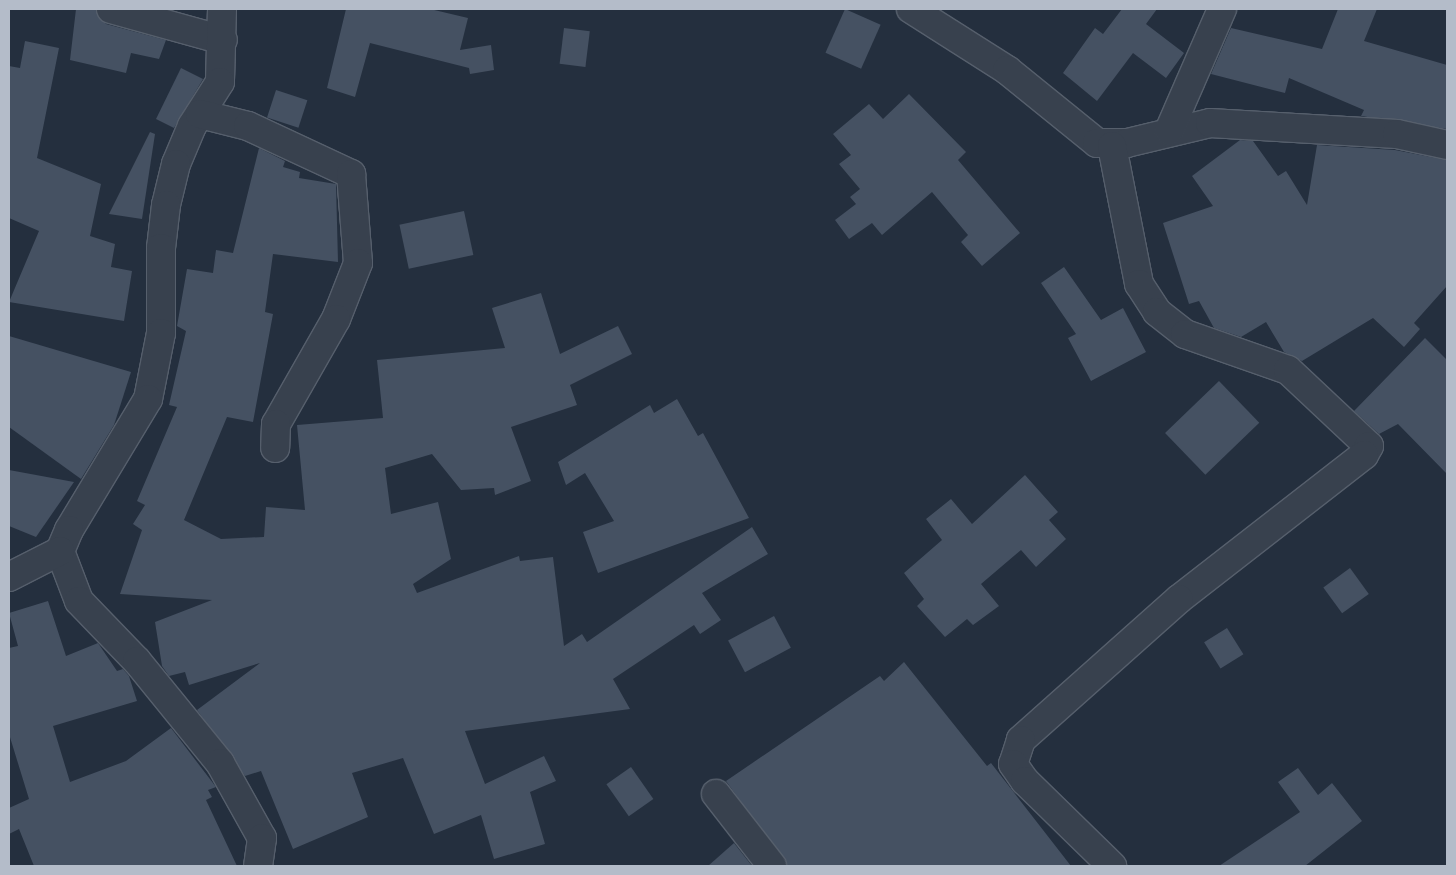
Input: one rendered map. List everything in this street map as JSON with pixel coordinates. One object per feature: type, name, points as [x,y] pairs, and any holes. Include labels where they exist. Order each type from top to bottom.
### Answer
[{"type":"street","points":[[111,9],[223,40]]},
{"type":"street","points":[[9,577],[60,551],[69,530],[148,400],[162,333],[161,248],[166,205],[176,164],[200,114],[220,82],[223,40],[222,9]]},
{"type":"street","points":[[911,9],[1008,70],[1097,143],[1112,146],[1169,131],[1210,123],[1276,124],[1397,134],[1447,145]]},
{"type":"street","points":[[1169,131],[1222,9]]},
{"type":"street","points":[[200,114],[248,126],[351,174],[358,263],[336,319],[276,424],[275,448]]},
{"type":"street","points":[[1112,146],[1139,284],[1157,312],[1185,334],[1288,370],[1369,446],[1364,455],[1179,599],[1021,740],[1013,764],[1025,781],[1112,866]]},
{"type":"street","points":[[60,551],[79,602],[137,661],[220,763],[262,838],[258,866]]},
{"type":"street","points":[[716,794],[772,866]]},
{"type":"building","points":[[76,9],[96,9],[106,24],[166,40],[159,59],[131,53],[126,73],[70,60]]},
{"type":"building","points":[[346,9],[430,9],[468,18],[460,50],[491,45],[494,70],[470,74],[469,68],[370,43],[355,97],[327,88]]},
{"type":"building","points":[[845,9],[881,25],[861,69],[825,53]]},
{"type":"building","points":[[1122,9],[1157,9],[1146,24],[1184,53],[1166,78],[1133,53],[1097,101],[1063,73],[1095,28],[1103,34]]},
{"type":"building","points":[[1338,9],[1377,9],[1364,41],[1447,65],[1447,129],[1361,116],[1364,110],[1289,78],[1285,93],[1211,74],[1231,28],[1322,49]]},
{"type":"building","points":[[564,28],[590,31],[585,67],[560,64]]},
{"type":"building","points":[[25,41],[59,48],[37,158],[101,184],[90,236],[115,244],[111,267],[132,271],[124,321],[9,302],[39,231],[9,218],[9,66],[20,68]]},
{"type":"building","points":[[181,68],[203,79],[174,128],[156,119]]},
{"type":"building","points":[[276,90],[307,100],[298,128],[267,118]]},
{"type":"building","points":[[909,94],[966,152],[958,160],[1020,233],[982,266],[961,242],[968,235],[932,192],[882,235],[872,223],[849,239],[835,220],[856,204],[850,197],[860,189],[839,164],[851,155],[833,134],[869,104],[883,119]]},
{"type":"building","points":[[150,132],[155,134],[142,219],[109,214]]},
{"type":"building","points":[[1240,140],[1253,141],[1278,176],[1286,171],[1307,205],[1317,145],[1395,150],[1447,160],[1447,286],[1414,323],[1420,329],[1404,347],[1373,318],[1302,361],[1284,352],[1266,322],[1241,337],[1214,328],[1199,301],[1189,304],[1163,223],[1213,206],[1192,176]]},
{"type":"building","points":[[259,148],[285,161],[283,167],[300,172],[299,178],[336,184],[338,262],[273,254],[265,312],[273,314],[253,422],[227,417],[184,520],[221,539],[264,537],[266,507],[305,510],[297,425],[383,418],[377,360],[505,348],[492,308],[541,293],[560,354],[618,326],[632,354],[570,385],[577,405],[511,427],[531,481],[495,495],[494,488],[461,490],[432,454],[385,468],[391,514],[438,502],[451,559],[413,584],[417,593],[519,556],[520,561],[553,557],[564,646],[582,634],[587,642],[752,527],[768,554],[702,593],[721,620],[700,634],[694,625],[613,679],[630,709],[465,731],[485,784],[544,756],[556,781],[530,792],[545,844],[494,859],[481,815],[434,834],[403,758],[352,773],[368,817],[293,849],[261,771],[245,776],[197,710],[260,663],[189,685],[185,672],[169,676],[162,666],[155,622],[212,600],[120,594],[142,530],[133,524],[145,505],[137,501],[177,407],[169,405],[186,331],[177,326],[187,269],[213,273],[216,250],[233,253]]},
{"type":"building","points":[[464,211],[473,255],[409,269],[399,225]]},
{"type":"building","points":[[1064,267],[1101,320],[1123,308],[1146,352],[1091,381],[1068,338],[1076,334],[1041,283]]},
{"type":"building","points":[[9,336],[131,372],[114,425],[81,479],[9,427]]},
{"type":"building","points":[[1425,338],[1447,360],[1447,474],[1398,424],[1379,434],[1354,411]]},
{"type":"building","points":[[1219,381],[1259,423],[1205,475],[1165,433]]},
{"type":"building","points":[[677,399],[698,436],[703,433],[749,518],[598,573],[583,532],[614,521],[585,473],[566,485],[558,462],[650,405],[654,413]]},
{"type":"building","points":[[9,470],[74,482],[36,537],[9,526]]},
{"type":"building","points":[[1025,475],[1058,512],[1049,520],[1066,539],[1036,567],[1021,550],[981,584],[999,606],[973,625],[967,619],[945,637],[917,606],[924,599],[904,573],[942,540],[926,519],[951,499],[972,524]]},
{"type":"building","points":[[1350,568],[1369,594],[1342,613],[1323,587]]},
{"type":"building","points":[[48,601],[66,656],[98,643],[117,671],[123,669],[129,676],[137,701],[53,726],[70,782],[126,761],[171,728],[216,787],[208,790],[212,797],[206,800],[237,866],[34,866],[19,829],[9,834],[9,808],[29,799],[9,734],[9,648],[18,646],[9,613]]},
{"type":"building","points":[[774,616],[791,648],[745,672],[728,640]]},
{"type":"building","points":[[1227,628],[1243,654],[1221,669],[1204,642]]},
{"type":"building","points":[[904,662],[987,766],[991,763],[1071,866],[787,866],[726,781],[880,676],[884,681]]},
{"type":"building","points":[[631,767],[653,799],[629,816],[606,784]]},
{"type":"building","points":[[1298,768],[1318,795],[1332,783],[1362,821],[1305,866],[1219,866],[1300,812],[1278,782]]},
{"type":"building","points":[[734,843],[752,866],[708,866]]}]
